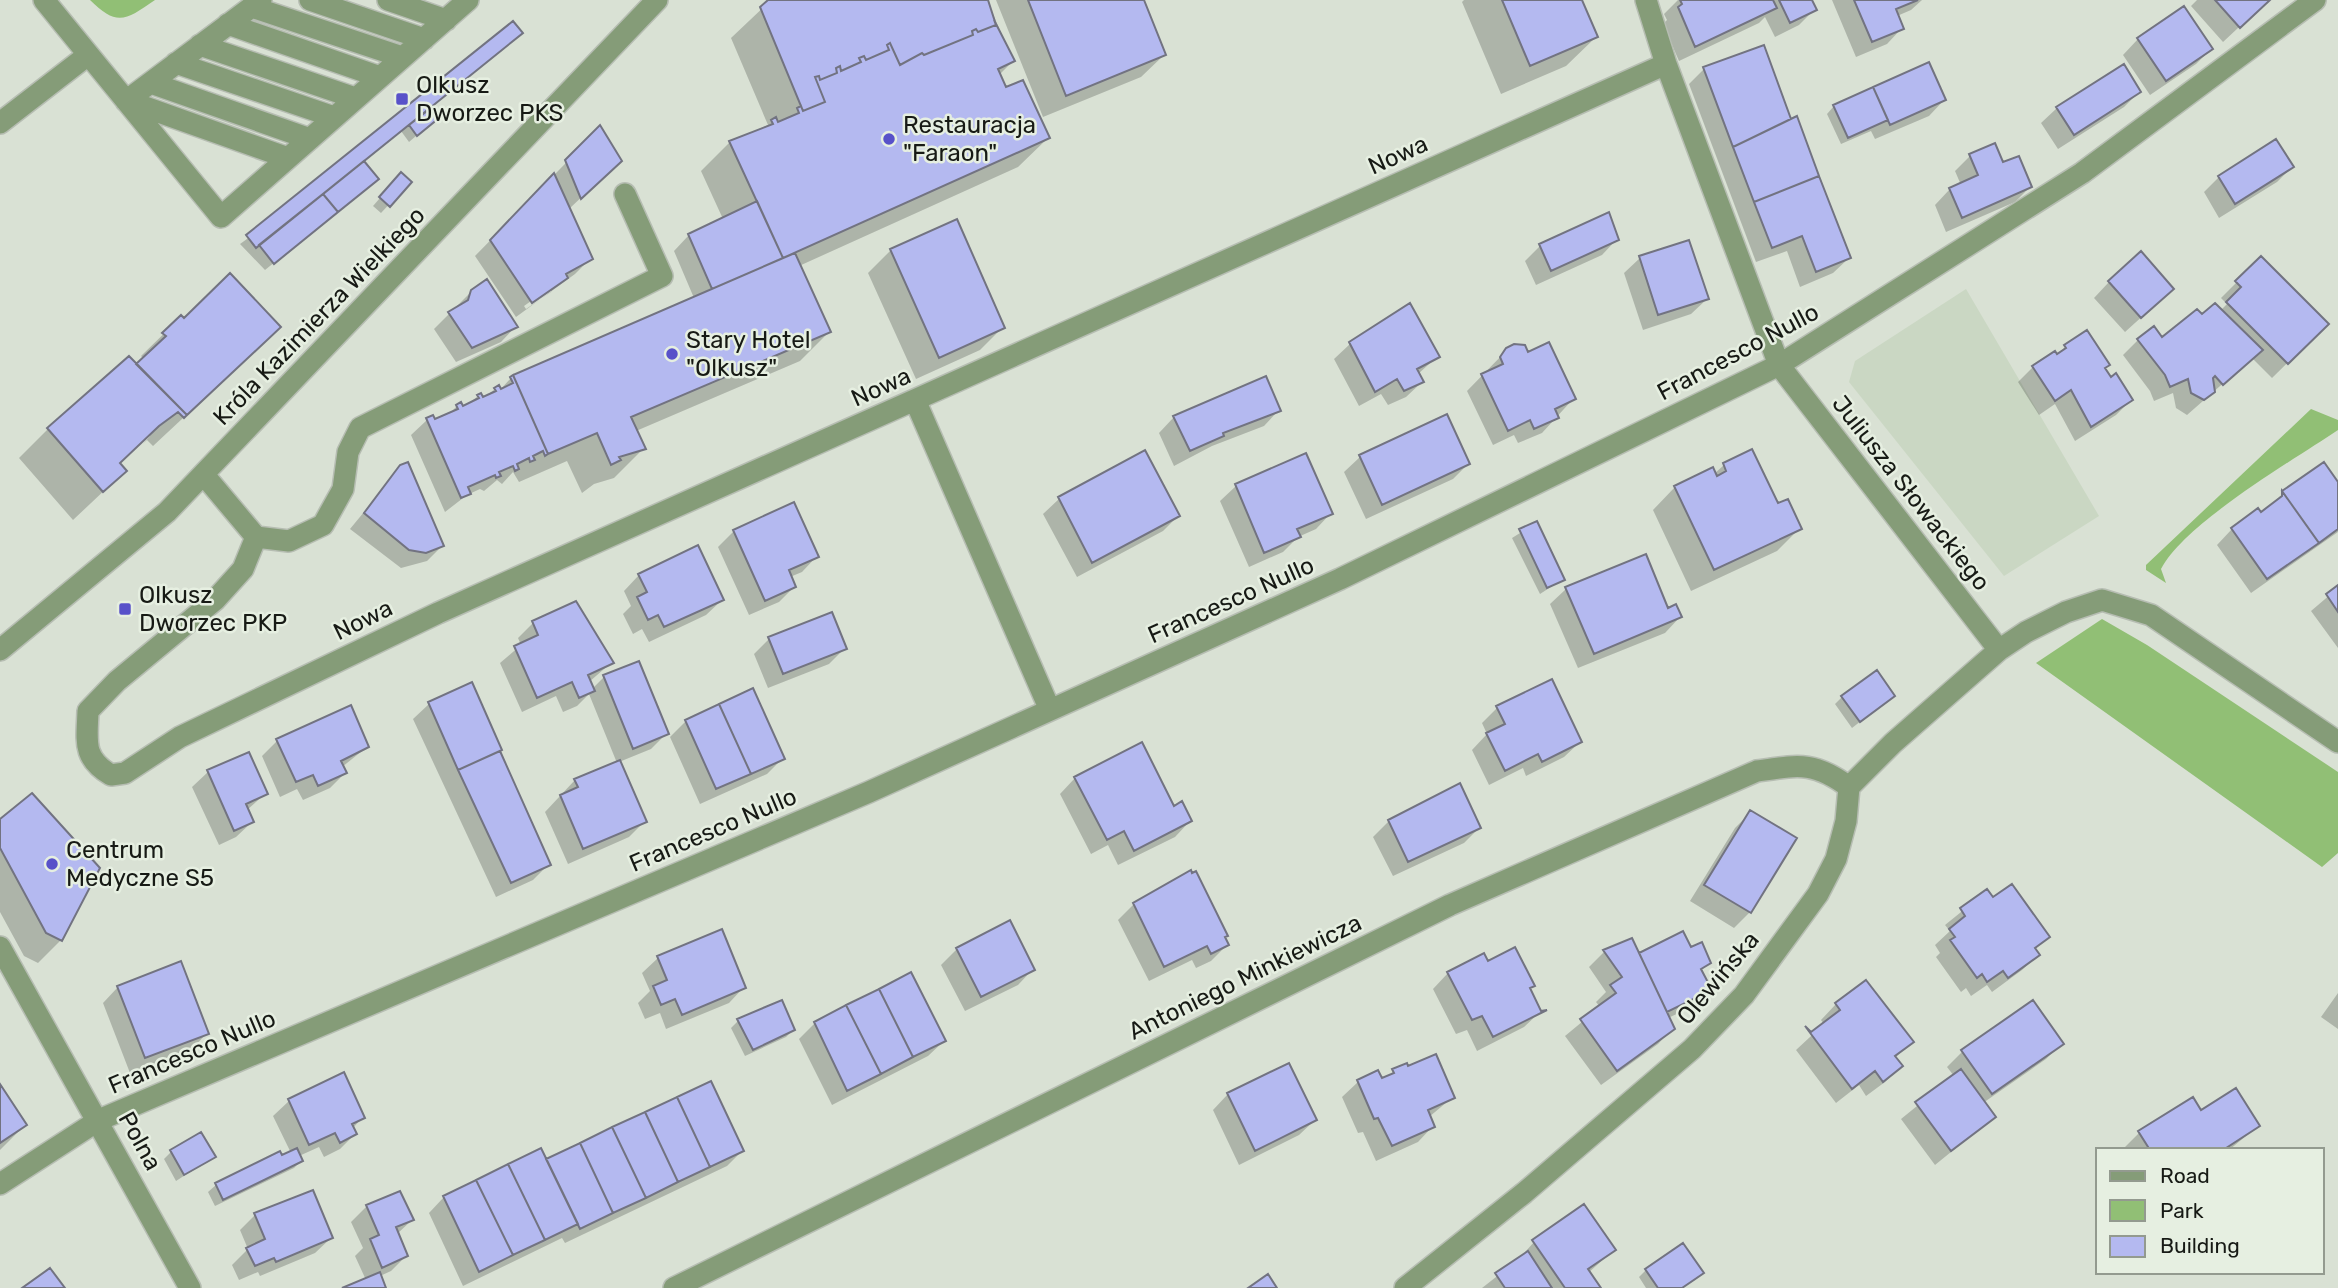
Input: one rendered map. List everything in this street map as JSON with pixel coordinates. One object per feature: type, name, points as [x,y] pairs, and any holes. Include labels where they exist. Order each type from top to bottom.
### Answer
[{"type":"street","points":[[44,0],[220,216],[468,0]]},
{"type":"street","points":[[310,0],[424,38]]},
{"type":"street","points":[[388,0],[446,19]]},
{"type":"street","name":"Króla Kazimierza Wielkiego","points":[[0,649],[158,520],[204,475],[657,0]]},
{"type":"street","name":"Juliusza Słowackiego","points":[[1646,0],[1666,64],[1779,365],[1999,650]]},
{"type":"street","name":"Francesco Nullo","points":[[0,1184],[99,1120],[869,792],[1340,579],[1779,365],[2082,173],[2315,0]]},
{"type":"street","points":[[126,101],[257,3],[402,57]]},
{"type":"street","points":[[228,24],[380,77]]},
{"type":"street","points":[[200,45],[355,98]]},
{"type":"street","points":[[0,123],[88,55]]},
{"type":"street","points":[[176,63],[334,117]]},
{"type":"street","name":"Nowa","points":[[256,537],[243,569],[215,600],[117,681],[88,711],[86,746],[97,766],[111,775],[125,773],[180,737],[438,613],[1666,64]]},
{"type":"street","points":[[151,83],[310,139]]},
{"type":"street","points":[[126,101],[288,158]]},
{"type":"street","points":[[204,475],[256,537],[289,541],[323,525],[342,489],[348,452],[360,428],[662,276],[625,194]]},
{"type":"street","points":[[915,400],[1051,710]]},
{"type":"street","points":[[1849,787],[1902,735],[1999,650],[2026,632],[2066,612],[2102,600],[2151,615],[2338,742]]},
{"type":"street","name":"Antoniego Minkiewicza","points":[[674,1288],[1450,905],[1757,771],[1796,765],[1827,771],[1849,787]]},
{"type":"street","name":"Olewińska","points":[[1405,1288],[1524,1193],[1660,1076],[1744,995],[1818,894],[1836,859],[1846,821],[1849,787]]},
{"type":"street","name":"Polna","points":[[0,947],[99,1120],[190,1288]]},
{"type":"shaded area","points":[[1966,289],[2099,516],[2004,576],[1849,382],[1855,361]]},
{"type":"green space","points":[[90,0],[155,0],[122,18],[107,14]]},
{"type":"green space","points":[[2311,409],[2338,420],[2338,430],[2268,475],[2193,532],[2161,569],[2166,583],[2146,570],[2146,565]]},
{"type":"green space","points":[[2102,619],[2147,645],[2338,772],[2338,853],[2322,867],[2036,663]]},
{"type":"building","points":[[768,0],[988,0],[996,25],[978,32],[976,29],[972,31],[973,35],[924,55],[922,53],[900,65],[890,43],[887,45],[889,50],[866,60],[864,56],[859,58],[861,62],[841,71],[840,66],[836,68],[837,73],[820,80],[819,76],[815,77],[825,102],[803,111],[760,7]]},
{"type":"building","points":[[1028,0],[1144,0],[1166,55],[1066,96]]},
{"type":"building","points":[[1502,0],[1582,0],[1598,37],[1530,66]]},
{"type":"building","points":[[1680,0],[1773,0],[1777,8],[1695,47],[1678,7],[1682,4]]},
{"type":"building","points":[[1779,0],[1812,0],[1817,10],[1790,23]]},
{"type":"building","points":[[1854,0],[1918,0],[1896,9],[1904,29],[1872,42]]},
{"type":"building","points":[[2215,0],[2270,0],[2240,28]]},
{"type":"building","points":[[2184,6],[2213,49],[2166,81],[2137,38]]},
{"type":"building","name":"Restauracja \"Faraon\"","points":[[994,20],[1015,61],[998,69],[1006,87],[1023,80],[1050,138],[783,258],[729,141],[773,124],[771,120],[776,117],[778,122],[799,113],[797,108],[801,106],[803,111],[825,102],[815,77],[819,76],[820,80],[837,73],[836,68],[840,66],[841,71],[861,62],[859,58],[864,56],[866,60],[889,50],[887,45],[890,43],[900,65],[922,53],[924,55],[973,35],[972,31],[976,29],[978,32],[996,25]]},
{"type":"building","points":[[513,21],[523,33],[256,248],[246,235]]},
{"type":"building","points":[[1764,45],[1791,119],[1733,147],[1703,67]]},
{"type":"building","points":[[1929,62],[1946,100],[1890,125],[1873,87]]},
{"type":"building","points":[[2124,64],[2141,92],[2074,135],[2056,107]]},
{"type":"building","points":[[1873,87],[1888,120],[1848,138],[1833,105]]},
{"type":"building","points":[[431,108],[439,118],[417,136],[409,125]]},
{"type":"building","points":[[1797,116],[1819,176],[1754,202],[1733,147]]},
{"type":"building","points":[[600,125],[622,161],[581,199],[565,160]]},
{"type":"building","points":[[2276,139],[2294,167],[2235,204],[2218,176]]},
{"type":"building","points":[[1995,143],[2003,162],[2019,156],[2032,187],[1962,218],[1949,188],[1978,175],[1969,154]]},
{"type":"building","points":[[364,161],[379,179],[338,212],[323,194]]},
{"type":"building","points":[[401,172],[412,182],[390,207],[379,197]]},
{"type":"building","points":[[554,173],[593,259],[566,274],[568,278],[532,303],[490,240]]},
{"type":"building","points":[[1819,176],[1851,258],[1816,272],[1802,236],[1772,248],[1754,202]]},
{"type":"building","points":[[323,194],[338,212],[274,264],[259,245]]},
{"type":"building","points":[[757,201],[783,258],[712,289],[688,234]]},
{"type":"building","points":[[1609,212],[1619,240],[1551,271],[1539,244]]},
{"type":"building","points":[[957,219],[1005,328],[939,358],[890,249]]},
{"type":"building","points":[[1689,240],[1709,299],[1658,315],[1639,256]]},
{"type":"building","points":[[2141,251],[2174,289],[2141,318],[2108,281]]},
{"type":"building","name":"Stary Hotel \"Olkusz\"","points":[[795,253],[831,332],[631,417],[646,449],[619,457],[621,460],[611,465],[597,433],[548,454],[513,375]]},
{"type":"building","points":[[2261,256],[2329,324],[2288,364],[2226,302],[2241,287],[2235,281]]},
{"type":"building","points":[[230,273],[281,327],[187,415],[136,364],[166,336],[162,333],[181,315],[184,318]]},
{"type":"building","points":[[487,279],[518,327],[472,348],[448,312],[468,300],[471,290]]},
{"type":"building","points":[[1410,303],[1440,357],[1417,369],[1424,382],[1404,391],[1397,379],[1375,392],[1349,342]]},
{"type":"building","points":[[2215,303],[2263,350],[2223,385],[2215,376],[2215,392],[2204,400],[2191,393],[2188,379],[2170,387],[2165,375],[2137,339],[2154,326],[2162,337],[2197,309],[2202,314]]},
{"type":"building","points":[[2087,330],[2110,365],[2105,368],[2111,377],[2116,373],[2133,400],[2091,427],[2071,390],[2055,401],[2032,366],[2055,351],[2057,354],[2066,348],[2064,345]]},
{"type":"building","points":[[1549,342],[1576,399],[1555,409],[1559,418],[1534,429],[1530,420],[1508,431],[1481,374],[1503,364],[1500,357],[1506,348],[1514,344],[1525,345],[1528,352]]},
{"type":"building","points":[[129,356],[187,415],[184,418],[178,412],[159,426],[120,463],[127,471],[103,492],[47,428]]},
{"type":"building","points":[[513,375],[548,454],[545,456],[543,451],[533,456],[535,460],[530,462],[529,458],[517,464],[519,469],[515,471],[513,466],[499,472],[501,476],[496,478],[495,475],[468,487],[471,494],[461,498],[426,418],[433,415],[435,419],[458,409],[456,405],[461,402],[463,406],[479,398],[477,395],[481,393],[483,397],[496,391],[494,388],[499,385],[501,389],[513,383],[510,377]]},
{"type":"building","points":[[1266,376],[1281,411],[1223,433],[1224,436],[1190,451],[1173,416]]},
{"type":"building","points":[[1447,414],[1470,464],[1382,505],[1359,455]]},
{"type":"building","points":[[1752,449],[1778,503],[1788,499],[1802,529],[1714,570],[1674,486],[1713,467],[1717,476],[1726,471],[1723,463]]},
{"type":"building","points":[[1145,450],[1180,516],[1092,563],[1058,497]]},
{"type":"building","points":[[1306,453],[1333,514],[1297,529],[1301,537],[1264,553],[1235,484]]},
{"type":"building","points":[[408,462],[444,546],[426,553],[409,550],[364,513],[400,465]]},
{"type":"building","points":[[2324,462],[2338,482],[2338,529],[2319,543],[2282,491]]},
{"type":"building","points":[[2282,491],[2319,543],[2267,579],[2231,528],[2258,508],[2261,512],[2282,496]]},
{"type":"building","points":[[794,502],[819,557],[789,570],[796,587],[765,601],[733,530]]},
{"type":"building","points":[[1537,521],[1565,580],[1547,588],[1519,529]]},
{"type":"building","points":[[698,545],[724,600],[664,627],[658,615],[648,620],[637,597],[647,592],[638,574]]},
{"type":"building","points":[[1646,554],[1668,608],[1676,604],[1682,617],[1594,654],[1565,587]]},
{"type":"building","points":[[2338,585],[2338,612],[2326,594]]},
{"type":"building","points":[[576,601],[614,663],[588,675],[595,691],[579,698],[572,682],[537,698],[514,646],[538,635],[532,621]]},
{"type":"building","points":[[832,612],[847,649],[783,674],[768,637]]},
{"type":"building","points":[[639,661],[669,734],[633,749],[603,675]]},
{"type":"building","points":[[1877,670],[1895,696],[1860,722],[1841,696]]},
{"type":"building","points":[[1552,679],[1582,742],[1542,762],[1538,754],[1505,771],[1486,733],[1505,724],[1496,706]]},
{"type":"building","points":[[472,682],[502,750],[458,770],[428,702]]},
{"type":"building","points":[[753,688],[785,759],[751,774],[719,704]]},
{"type":"building","points":[[719,704],[751,774],[716,789],[685,720]]},
{"type":"building","points":[[351,705],[369,747],[341,761],[347,773],[318,786],[313,775],[296,782],[276,739]]},
{"type":"building","points":[[1142,742],[1174,806],[1182,801],[1192,821],[1134,851],[1124,831],[1107,840],[1074,777]]},
{"type":"building","points":[[500,751],[551,865],[511,883],[458,770]]},
{"type":"building","points":[[249,752],[268,794],[246,804],[254,822],[234,831],[207,770]]},
{"type":"building","points":[[620,760],[647,822],[583,849],[560,795],[578,787],[574,779]]},
{"type":"building","points":[[1460,783],[1481,828],[1408,862],[1388,820]]},
{"type":"building","name":"Centrum Medyczne S5","points":[[32,793],[100,868],[62,941],[46,933],[0,848],[0,819]]},
{"type":"building","points":[[1750,810],[1797,838],[1751,913],[1704,885]]},
{"type":"building","points":[[1191,870],[1192,873],[1196,871],[1228,936],[1225,937],[1229,945],[1211,954],[1207,946],[1164,967],[1133,903]]},
{"type":"building","points":[[2012,884],[2050,937],[2035,948],[2040,955],[2008,978],[2003,971],[1987,982],[1982,974],[1977,978],[1950,940],[1955,937],[1949,929],[1965,916],[1960,908],[1987,889],[1993,897]]},
{"type":"building","points":[[1010,920],[1035,970],[981,997],[956,948]]},
{"type":"building","points":[[722,929],[746,988],[682,1015],[675,999],[661,1005],[653,986],[667,980],[657,956]]},
{"type":"building","points":[[1683,931],[1691,947],[1702,942],[1711,963],[1701,969],[1712,990],[1667,1012],[1639,953]]},
{"type":"building","points":[[1632,938],[1675,1029],[1617,1071],[1580,1019],[1616,993],[1610,985],[1622,977],[1603,950]]},
{"type":"building","points":[[1515,947],[1535,986],[1530,988],[1541,1011],[1547,1010],[1493,1037],[1482,1016],[1472,1020],[1447,972],[1484,953],[1488,961]]},
{"type":"building","points":[[181,961],[209,1034],[145,1058],[117,986]]},
{"type":"building","points":[[911,972],[946,1041],[913,1057],[879,989]]},
{"type":"building","points":[[1866,980],[1914,1042],[1895,1056],[1903,1066],[1883,1082],[1875,1071],[1852,1089],[1805,1026],[1811,1032],[1840,1010],[1835,1003]]},
{"type":"building","points":[[879,989],[913,1057],[881,1074],[846,1005]]},
{"type":"building","points":[[782,1000],[795,1030],[753,1050],[737,1019]]},
{"type":"building","points":[[2033,1000],[2064,1044],[1992,1094],[1961,1050]]},
{"type":"building","points":[[846,1005],[881,1074],[847,1091],[814,1022]]},
{"type":"building","points":[[1436,1054],[1455,1098],[1428,1110],[1435,1127],[1392,1146],[1378,1118],[1374,1119],[1357,1080],[1378,1070],[1382,1078],[1394,1073],[1392,1069],[1407,1063],[1408,1066]]},
{"type":"building","points":[[1289,1063],[1317,1120],[1255,1151],[1227,1093]]},
{"type":"building","points":[[1961,1069],[1996,1117],[1951,1151],[1915,1102]]},
{"type":"building","points":[[344,1072],[365,1118],[352,1124],[357,1134],[340,1143],[335,1133],[309,1145],[288,1099]]},
{"type":"building","points":[[711,1081],[744,1151],[710,1167],[677,1097]]},
{"type":"building","points":[[0,1084],[27,1125],[0,1143]]},
{"type":"building","points":[[2236,1088],[2260,1126],[2226,1148],[2149,1148],[2138,1131],[2193,1097],[2201,1110]]},
{"type":"building","points":[[677,1097],[710,1167],[678,1182],[645,1112]]},
{"type":"building","points":[[645,1112],[678,1182],[646,1198],[612,1127]]},
{"type":"building","points":[[612,1127],[646,1198],[613,1213],[580,1143]]},
{"type":"building","points":[[201,1132],[216,1157],[184,1175],[170,1150]]},
{"type":"building","points":[[580,1143],[613,1213],[580,1229],[546,1159]]},
{"type":"building","points":[[297,1148],[303,1161],[223,1200],[215,1183],[280,1151],[282,1155]]},
{"type":"building","points":[[541,1148],[578,1224],[545,1240],[508,1164]]},
{"type":"building","points":[[508,1164],[545,1240],[513,1255],[476,1180]]},
{"type":"building","points":[[476,1180],[513,1255],[479,1272],[443,1196]]},
{"type":"building","points":[[313,1190],[333,1238],[276,1262],[274,1258],[255,1266],[246,1248],[265,1239],[254,1213]]},
{"type":"building","points":[[400,1191],[414,1220],[396,1227],[408,1256],[382,1268],[370,1239],[379,1235],[366,1205]]},
{"type":"building","points":[[1584,1204],[1616,1250],[1588,1269],[1601,1288],[1565,1288],[1532,1240]]},
{"type":"building","points":[[1683,1243],[1704,1273],[1682,1288],[1658,1288],[1645,1269]]},
{"type":"building","points":[[1528,1251],[1552,1288],[1505,1288],[1495,1273]]},
{"type":"building","points":[[50,1268],[65,1288],[22,1288]]},
{"type":"building","points":[[380,1272],[386,1288],[342,1288]]},
{"type":"building","points":[[1268,1274],[1277,1288],[1248,1288]]},
{"type":"place","name":"Olkusz Dworzec PKS","points":[[402,99]]},
{"type":"place","name":"Restauracja \"Faraon\"","points":[[889,139]]},
{"type":"place","name":"Stary Hotel \"Olkusz\"","points":[[672,354]]},
{"type":"place","name":"Olkusz Dworzec PKP","points":[[125,609]]},
{"type":"place","name":"Centrum Medyczne S5","points":[[52,864]]}]
